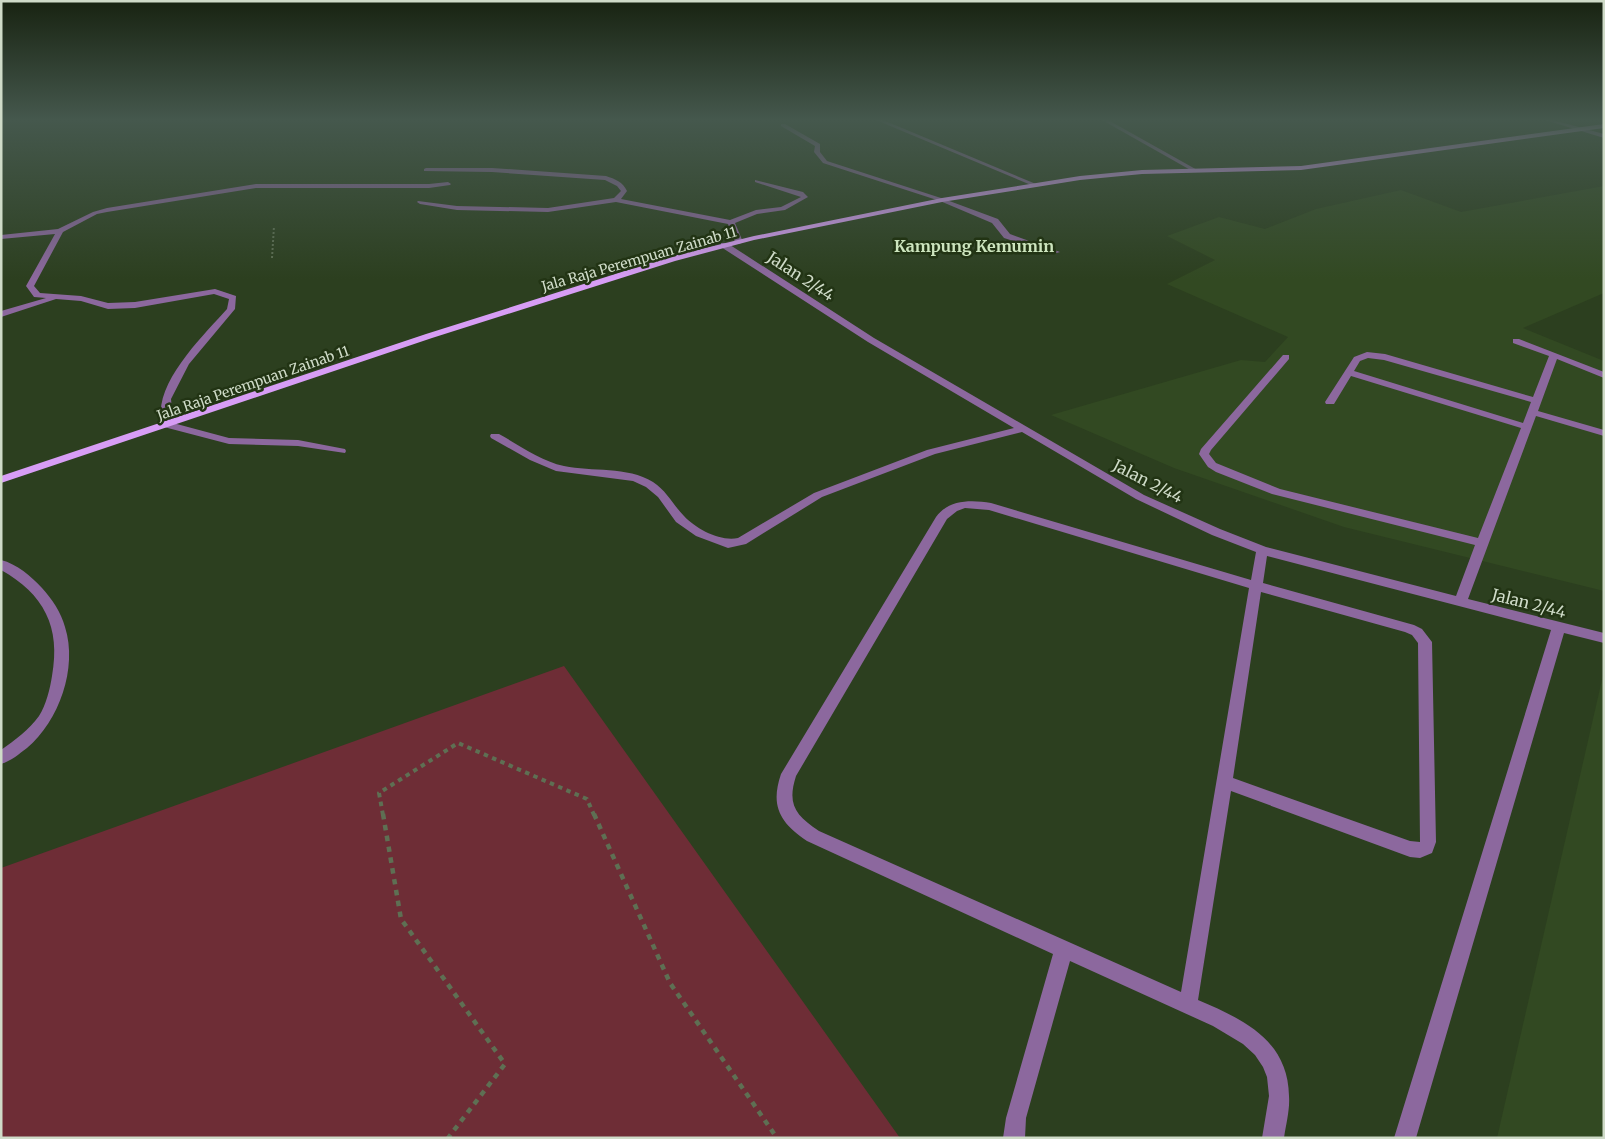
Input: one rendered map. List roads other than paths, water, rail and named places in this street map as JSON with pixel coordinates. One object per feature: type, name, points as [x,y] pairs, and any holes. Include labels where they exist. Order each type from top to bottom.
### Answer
[{"type":"main road","name":"Jala Raja Perempuan Zainab 11","points":[[1,480],[429,336],[655,264],[724,245],[942,200],[1033,184],[1139,173]]},
{"type":"street","points":[[537,173],[606,178],[623,187],[624,191],[616,200]]},
{"type":"street","points":[[859,173],[942,200],[995,221],[1007,236],[1056,252]]},
{"type":"street","points":[[1007,173],[1033,184]]},
{"type":"street","points":[[420,202],[457,208],[548,210],[616,200],[732,222],[756,212],[783,209],[805,197],[801,193],[757,181]]},
{"type":"street","points":[[1,237],[60,231],[95,213],[107,210],[256,186],[429,186],[448,184]]},
{"type":"street","points":[[732,222],[739,242]]},
{"type":"street","points":[[60,231],[30,286],[37,295],[82,299],[108,306],[134,305],[215,291],[233,298],[231,310],[185,363],[166,399],[168,425],[229,441],[298,443],[341,451]]},
{"type":"street","name":"Jalan 2/44","points":[[724,245],[871,340],[1023,429],[1140,497],[1216,532],[1262,550],[1604,638]]},
{"type":"street","points":[[1,314],[57,297]]},
{"type":"street","points":[[1516,340],[1604,375]]},
{"type":"street","points":[[1330,402],[1360,356],[1376,355],[1534,406],[1604,433]]},
{"type":"street","points":[[1460,602],[1554,355]]},
{"type":"street","points":[[1286,357],[1206,450],[1204,454],[1206,460],[1220,470],[1276,492],[1482,544]]},
{"type":"street","points":[[1349,372],[1527,427]]},
{"type":"street","points":[[495,436],[534,458],[560,469],[636,478],[650,485],[662,495],[680,518],[700,533],[728,544],[742,541],[818,495],[931,452],[1023,429]]},
{"type":"street","points":[[1224,782],[1410,849],[1420,850],[1426,848],[1428,842],[1425,642],[1423,636],[1409,628],[1256,586],[991,507],[974,504],[957,507],[948,511],[942,517],[789,774],[784,787],[784,802],[789,815],[799,827],[813,836],[1235,1026],[1254,1039],[1268,1056],[1277,1076],[1279,1096],[1273,1138]]},
{"type":"street","points":[[1188,1005],[1262,550]]},
{"type":"street","points":[[1,564],[29,582],[56,618],[62,648],[60,673],[54,698],[44,720],[18,746],[1,758]]},
{"type":"street","points":[[1405,1138],[1559,627]]},
{"type":"street","points":[[1014,1138],[1016,1118],[1064,949]]},
{"type":"district","name":"Kampung Kemumin","points":[[974,246]]}]
